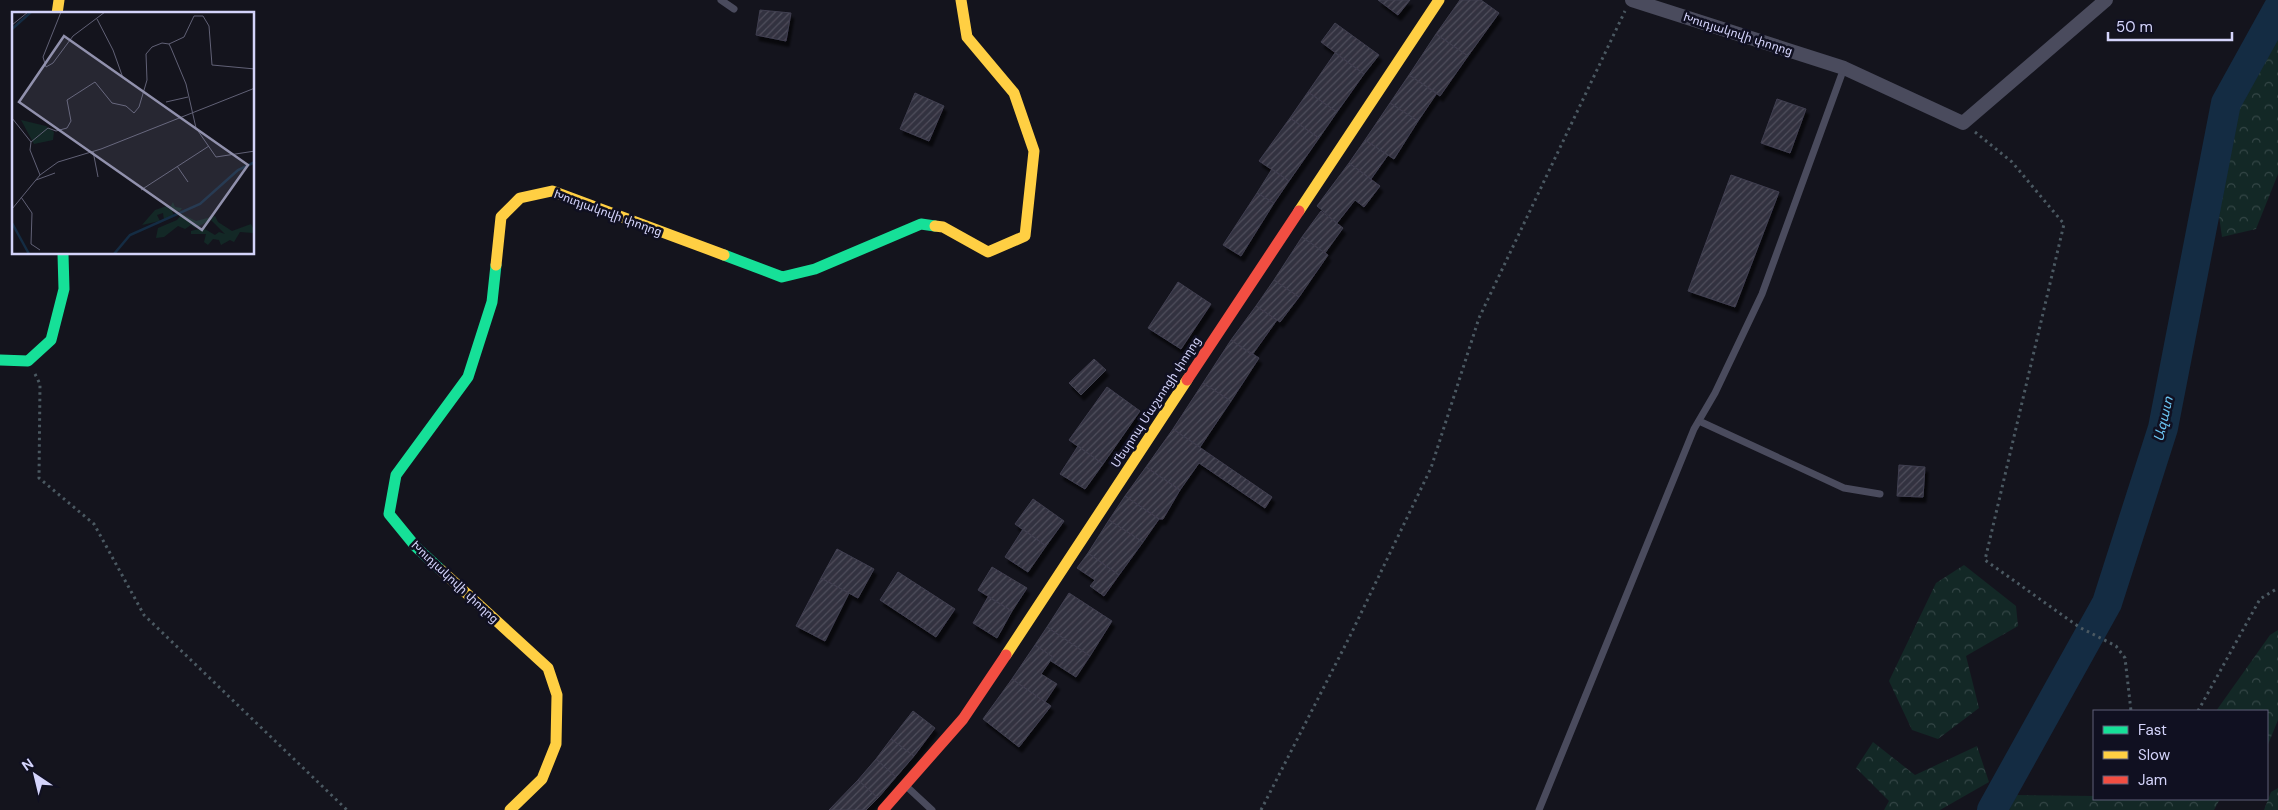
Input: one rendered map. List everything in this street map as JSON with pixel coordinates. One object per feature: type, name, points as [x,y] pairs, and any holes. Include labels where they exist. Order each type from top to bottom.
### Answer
[{"type":"street","name":"Խուդյակովի փողոց","points":[[510,810],[542,779],[556,744],[558,695],[548,668],[416,547],[389,514],[396,475],[468,377],[492,302],[501,217],[520,198],[552,191],[782,277],[816,269],[921,224],[943,227],[988,252],[1025,236],[1034,151],[1014,93],[967,37],[961,0]]},
{"type":"street","name":"Մեսրոպ Մաշտոցի փողոց","points":[[883,810],[962,720],[1439,0]]},
{"type":"street","points":[[1963,123],[2106,0]]},
{"type":"street","name":"Խուդյակովի փողոց","points":[[1629,4],[1844,68],[1963,123]]},
{"type":"street","points":[[0,360],[28,361],[51,340],[64,289],[62,255]]},
{"type":"lane","points":[[721,0],[734,9]]},
{"type":"lane","points":[[1539,810],[1699,421],[1715,393],[1762,294],[1844,68]]},
{"type":"lane","points":[[1699,421],[1844,488],[1880,494]]},
{"type":"lane","points":[[905,785],[932,810]]},
{"type":"path","points":[[1261,810],[1350,636],[1431,468],[1479,318],[1629,4]]},
{"type":"path","points":[[1963,123],[2012,162],[2064,224],[1985,560],[2079,627],[2116,646],[2125,658],[2131,710]]},
{"type":"path","points":[[28,361],[40,384],[39,478],[94,524],[144,615],[347,810]]},
{"type":"path","points":[[2199,710],[2260,599],[2278,588]]},
{"type":"green space","points":[[2278,39],[2278,174],[2256,229],[2222,237],[2219,216],[2232,116]]},
{"type":"green space","points":[[1964,565],[2016,606],[2018,626],[1966,656],[1979,708],[1938,739],[1912,730],[1889,681],[1936,583]]},
{"type":"green space","points":[[2278,630],[2278,720],[2268,745],[2268,710],[2217,710],[2270,635]]},
{"type":"green space","points":[[1873,742],[1915,775],[1977,746],[1989,782],[1940,810],[1884,810],[1889,801],[1856,768]]},
{"type":"green space","points":[[2278,788],[2278,810],[2264,810],[2268,800],[2271,792]]},
{"type":"green space","points":[[2017,795],[2093,796],[2093,800],[2219,800],[2214,810],[2009,810]]},
{"type":"building","points":[[1378,0],[1410,0],[1398,15]]},
{"type":"building","points":[[1460,0],[1481,0],[1499,13],[1468,56],[1436,34]]},
{"type":"building","points":[[760,10],[791,13],[786,41],[756,35]]},
{"type":"building","points":[[1335,23],[1379,55],[1364,74],[1321,42]]},
{"type":"building","points":[[1436,34],[1468,56],[1440,96],[1409,75]]},
{"type":"building","points":[[1335,53],[1364,74],[1337,112],[1308,92]]},
{"type":"building","points":[[1409,75],[1437,93],[1418,121],[1390,103]]},
{"type":"building","points":[[1308,92],[1337,112],[1319,138],[1290,118]]},
{"type":"building","points":[[915,93],[944,106],[929,141],[900,129]]},
{"type":"building","points":[[1777,99],[1806,109],[1790,153],[1761,143]]},
{"type":"building","points":[[1390,103],[1418,121],[1394,159],[1365,140]]},
{"type":"building","points":[[1290,118],[1319,138],[1289,181],[1259,161]]},
{"type":"building","points":[[1365,140],[1388,155],[1371,179],[1349,163]]},
{"type":"building","points":[[1349,163],[1380,186],[1364,207],[1355,200],[1337,223],[1317,206]]},
{"type":"building","points":[[1272,169],[1289,181],[1274,203],[1257,193]]},
{"type":"building","points":[[1731,175],[1779,192],[1735,307],[1688,291]]},
{"type":"building","points":[[1257,193],[1274,203],[1241,256],[1223,245]]},
{"type":"building","points":[[1321,211],[1343,228],[1325,253],[1302,237]]},
{"type":"building","points":[[1302,237],[1328,255],[1299,297],[1274,280]]},
{"type":"building","points":[[1274,280],[1299,297],[1280,322],[1256,306]]},
{"type":"building","points":[[1178,282],[1211,304],[1181,349],[1148,328]]},
{"type":"building","points":[[1256,306],[1277,320],[1252,355],[1231,340]]},
{"type":"building","points":[[1231,340],[1259,358],[1231,401],[1203,383]]},
{"type":"building","points":[[1094,359],[1106,370],[1081,395],[1069,383]]},
{"type":"building","points":[[1203,383],[1231,401],[1200,447],[1173,429]]},
{"type":"building","points":[[1107,387],[1140,411],[1103,464],[1069,440]]},
{"type":"building","points":[[1173,429],[1272,497],[1265,508],[1199,463],[1180,490],[1146,467]]},
{"type":"building","points":[[1078,446],[1103,464],[1085,489],[1060,474]]},
{"type":"building","points":[[1899,465],[1925,467],[1923,497],[1897,496]]},
{"type":"building","points":[[1146,467],[1180,490],[1163,519],[1159,519],[1125,496]]},
{"type":"building","points":[[1125,496],[1159,519],[1143,542],[1109,520]]},
{"type":"building","points":[[1033,499],[1064,521],[1046,546],[1015,524]]},
{"type":"building","points":[[1109,520],[1143,542],[1119,575],[1088,553]]},
{"type":"building","points":[[1023,529],[1046,546],[1028,572],[1005,557]]},
{"type":"building","points":[[837,549],[874,569],[858,598],[821,578]]},
{"type":"building","points":[[1088,553],[1119,575],[1104,596],[1090,586],[1095,580],[1077,568]]},
{"type":"building","points":[[992,567],[1027,588],[1012,611],[978,590]]},
{"type":"building","points":[[898,572],[955,609],[936,637],[880,600]]},
{"type":"building","points":[[821,578],[849,593],[825,641],[796,626]]},
{"type":"building","points":[[1069,593],[1112,621],[1090,656],[1047,627]]},
{"type":"building","points":[[988,597],[1012,611],[997,638],[973,623]]},
{"type":"building","points":[[1047,627],[1090,656],[1076,677],[1051,661],[1053,657],[1035,645]]},
{"type":"building","points":[[1035,645],[1053,657],[1041,674],[1057,684],[1045,702],[1012,679]]},
{"type":"building","points":[[1012,679],[1051,706],[1019,747],[983,719]]},
{"type":"building","points":[[913,711],[935,728],[914,756],[891,739]]},
{"type":"building","points":[[891,739],[914,756],[896,777],[876,759]]},
{"type":"building","points":[[876,759],[896,777],[878,798],[858,780]]},
{"type":"building","points":[[858,780],[878,798],[866,810],[829,810]]},
{"type":"waterway","name":"Ազատ","points":[[1992,810],[2107,603],[2163,428],[2226,103],[2278,9]]},
{"type":"traffic: fast","points":[[724,255],[782,277],[815,269],[921,224],[935,226]]},
{"type":"traffic: fast","points":[[0,360],[28,361],[51,340],[64,289],[63,255]]},
{"type":"traffic: fast","points":[[441,570],[416,547],[389,514],[396,475],[468,377],[492,302],[496,265]]},
{"type":"traffic: slow","points":[[57,12],[59,0]]},
{"type":"traffic: slow","points":[[935,226],[943,227],[988,252],[1025,236],[1034,151],[1014,93],[967,37],[961,0]]},
{"type":"traffic: slow","points":[[1299,211],[1439,0]]},
{"type":"traffic: slow","points":[[496,265],[501,217],[520,198],[552,191],[724,255]]},
{"type":"traffic: slow","points":[[1006,655],[1187,380]]},
{"type":"traffic: slow","points":[[441,570],[548,668],[557,695],[556,744],[542,779],[510,810]]},
{"type":"traffic: jam","points":[[1187,380],[1299,211]]},
{"type":"traffic: jam","points":[[883,810],[963,719],[1006,655]]}]
